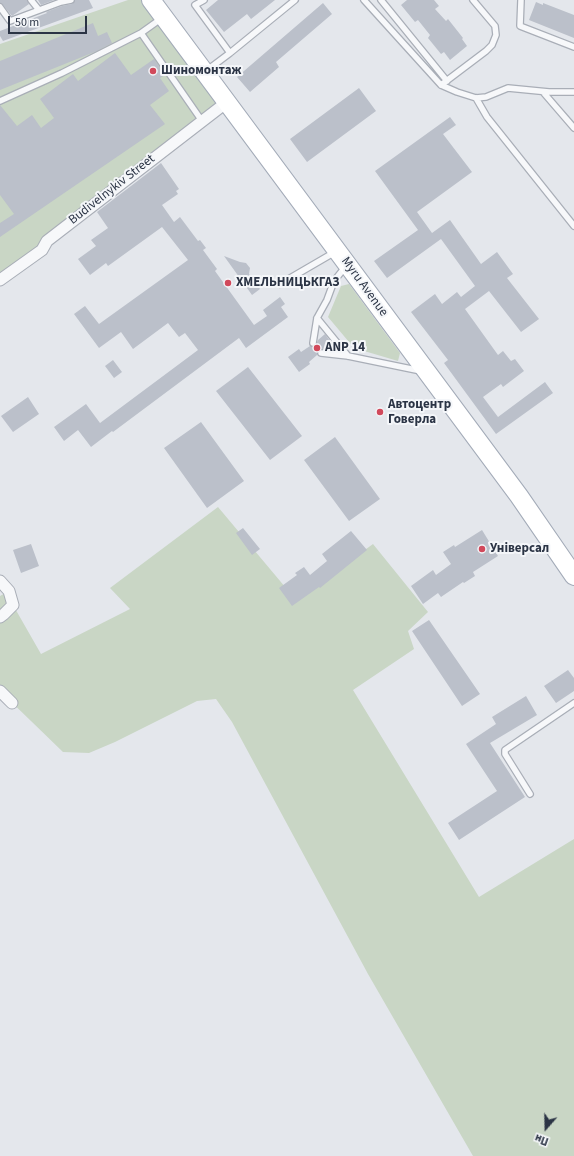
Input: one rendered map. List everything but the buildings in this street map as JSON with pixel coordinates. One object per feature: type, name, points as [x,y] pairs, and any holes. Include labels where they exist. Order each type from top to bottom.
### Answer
[{"type":"main road","name":"Myru Avenue","points":[[152,0],[519,496],[574,576]]},
{"type":"street","name":"Budivelnykiv Street","points":[[0,280],[42,250],[47,241],[227,102]]},
{"type":"street","points":[[0,581],[9,591],[13,605],[0,617]]},
{"type":"street","points":[[0,691],[12,703]]},
{"type":"lane","points":[[31,0],[38,10]]},
{"type":"lane","points":[[0,7],[10,21],[70,0]]},
{"type":"lane","points":[[204,0],[195,6],[230,53]]},
{"type":"lane","points":[[204,70],[210,68],[230,53],[295,0]]},
{"type":"lane","points":[[364,0],[441,85],[476,98],[486,97],[508,88],[543,92],[574,92]]},
{"type":"lane","points":[[381,0],[447,81]]},
{"type":"lane","points":[[441,85],[486,51],[492,45],[496,35],[495,26],[473,0]]},
{"type":"lane","points":[[521,0],[520,26],[574,47]]},
{"type":"lane","points":[[0,101],[62,73],[140,33],[164,17]]},
{"type":"lane","points":[[140,33],[202,121]]},
{"type":"lane","points":[[543,92],[574,128]]},
{"type":"lane","points":[[476,98],[487,117],[574,226]]},
{"type":"lane","points":[[280,284],[342,258]]},
{"type":"lane","points":[[313,343],[318,318],[327,300],[342,258]]},
{"type":"lane","points":[[318,318],[348,356]]},
{"type":"lane","points":[[321,353],[348,356],[426,372]]},
{"type":"lane","points":[[530,794],[505,754],[505,750],[574,702]]},
{"type":"green space","points":[[128,0],[145,0],[220,101],[38,247],[0,275],[0,44]]},
{"type":"green space","points":[[349,284],[400,353],[398,361],[354,348],[328,317],[341,286]]},
{"type":"green space","points":[[218,507],[296,600],[373,544],[428,612],[408,631],[414,649],[353,690],[479,897],[574,839],[574,1156],[473,1156],[368,974],[232,722],[216,699],[197,701],[115,742],[89,753],[63,752],[0,691],[0,596],[9,591],[13,605],[41,654],[130,609],[110,588]]},
{"type":"place","name":"Шиномонтаж","points":[[153,71]]},
{"type":"place","name":"ХМЕЛЬНИЦЬКГАЗ","points":[[228,283]]},
{"type":"place","name":"ANP 14","points":[[317,348]]},
{"type":"place","name":"Автоцентр Говерла","points":[[380,412]]},
{"type":"place","name":"Універсал","points":[[482,549]]}]
